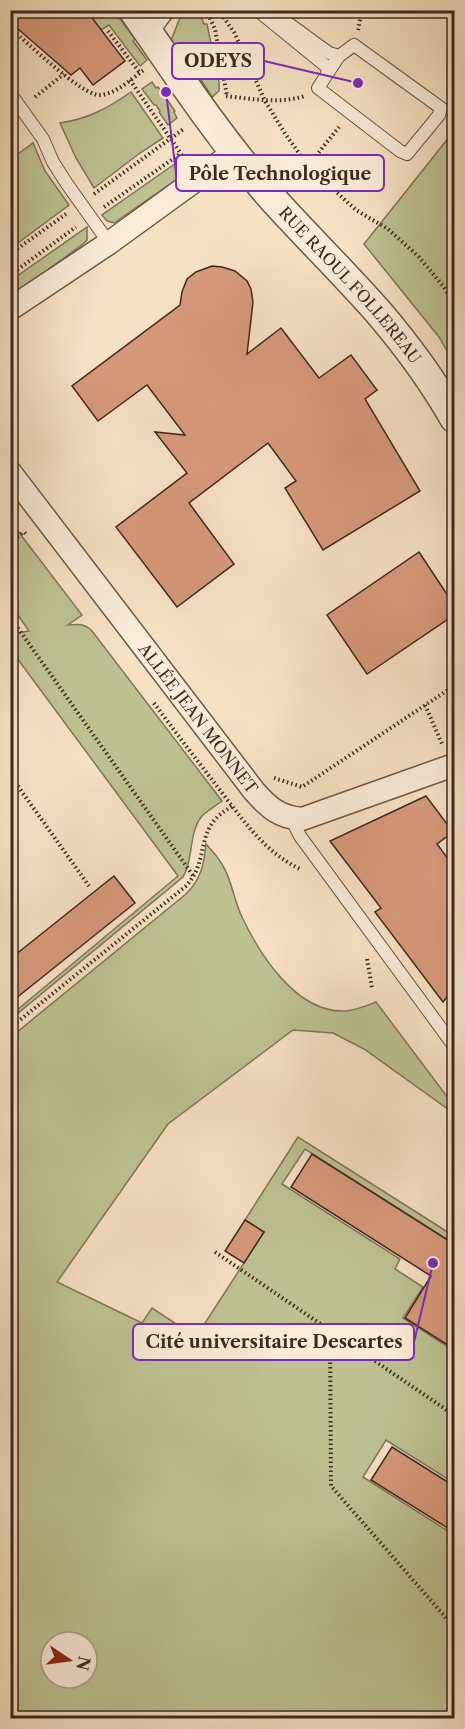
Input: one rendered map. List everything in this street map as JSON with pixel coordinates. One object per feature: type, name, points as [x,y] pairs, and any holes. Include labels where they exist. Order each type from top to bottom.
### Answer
[{"type":"street","name":"RUE RAOUL FOLLEREAU","points":[[148,17],[203,112],[233,153],[379,313],[420,364],[454,418]]},
{"type":"street","points":[[10,309],[109,243],[233,153]]},
{"type":"street","name":"ALLÉE JEAN MONNET","points":[[10,472],[254,791],[270,809],[281,816],[291,818]]},
{"type":"street","points":[[291,818],[302,819],[453,766]]},
{"type":"lane","points":[[257,10],[326,66],[328,71]]},
{"type":"lane","points":[[270,10],[329,53],[339,56]]},
{"type":"lane","points":[[350,47],[359,47],[441,108],[439,115],[407,154],[400,152],[318,88],[339,56],[350,47]]},
{"type":"lane","points":[[10,93],[43,139],[53,162],[109,243]]},
{"type":"lane","points":[[291,818],[303,841],[454,1046]]},
{"type":"path","points":[[206,10],[216,29],[226,95]]},
{"type":"path","points":[[218,10],[234,32],[265,101],[308,166],[356,210],[388,228],[418,257],[444,287],[454,304]]},
{"type":"path","points":[[10,28],[85,90],[100,95],[109,93],[146,69]]},
{"type":"path","points":[[108,31],[140,73]]},
{"type":"path","points":[[21,107],[64,74]]},
{"type":"path","points":[[129,81],[180,154],[200,177]]},
{"type":"path","points":[[10,254],[172,140],[226,95],[265,101],[291,100],[321,92]]},
{"type":"path","points":[[272,198],[308,166],[350,114]]},
{"type":"path","points":[[10,617],[194,877]]},
{"type":"path","points":[[10,1028],[178,893],[194,877],[211,823],[227,809],[274,778],[302,787],[454,686]]},
{"type":"path","points":[[426,705],[453,766]]},
{"type":"path","points":[[10,776],[89,886]]},
{"type":"path","points":[[215,1252],[454,1415]]},
{"type":"path","points":[[330,1331],[331,1486],[454,1627]]},
{"type":"path","points":[[447,1719],[454,1661]]},
{"type":"green space","points":[[86,11],[114,11],[147,60],[140,66],[109,25],[101,30]]},
{"type":"green space","points":[[186,11],[199,11],[204,24],[207,24],[219,82],[219,91],[212,97],[189,61],[193,57],[185,43],[173,49],[170,43],[179,20]]},
{"type":"green space","points":[[152,82],[175,111],[177,118],[168,125],[156,105],[142,89]]},
{"type":"green space","points":[[131,92],[163,138],[94,188],[76,158],[60,123],[80,119],[97,112]]},
{"type":"green space","points":[[454,131],[454,363],[439,337],[364,244]]},
{"type":"green space","points":[[11,143],[18,154],[33,143],[45,171],[69,205],[11,248]]},
{"type":"green space","points":[[179,161],[187,172],[114,223],[107,221],[102,215]]},
{"type":"green space","points":[[87,227],[87,240],[83,244],[11,297],[10,281]]},
{"type":"green space","points":[[11,522],[82,615],[68,625],[81,625],[92,631],[222,801],[204,814],[198,823],[183,877],[11,1019],[11,1015],[178,876],[11,650],[11,634],[29,631],[11,605]]},
{"type":"green space","points":[[206,844],[229,878],[239,911],[259,948],[282,979],[296,993],[328,1009],[346,1011],[376,1002],[454,1106],[452,1112],[364,1049],[333,1033],[293,1030],[168,1124],[57,1282],[142,1323],[152,1308],[196,1337],[264,1232],[245,1220],[298,1137],[454,1236],[454,1244],[305,1149],[282,1184],[400,1259],[395,1269],[423,1287],[403,1318],[453,1350],[449,1355],[454,1359],[454,1483],[386,1440],[363,1477],[454,1535],[454,1718],[11,1718],[11,1037],[186,894],[203,865]]},
{"type":"building","points":[[10,10],[86,10],[125,61],[93,85],[80,68],[71,75],[10,22]]},
{"type":"building","points":[[212,266],[235,271],[247,281],[251,289],[253,302],[247,354],[281,328],[319,378],[351,355],[377,390],[365,399],[420,491],[323,550],[285,488],[296,481],[268,443],[189,503],[234,564],[177,607],[116,527],[187,473],[155,432],[185,435],[147,385],[98,421],[72,386],[180,305],[187,279],[196,272]]},
{"type":"building","points":[[419,552],[454,605],[454,615],[367,674],[327,615]]},
{"type":"building","points":[[426,796],[453,832],[437,844],[454,867],[454,988],[443,1002],[375,912],[381,908],[330,841]]},
{"type":"building","points":[[114,876],[135,903],[10,1003],[10,959]]},
{"type":"building","points":[[312,1154],[454,1244],[454,1349],[405,1318],[431,1276],[291,1187]]},
{"type":"building","points":[[245,1220],[264,1232],[244,1263],[225,1251]]},
{"type":"building","points":[[392,1447],[454,1486],[454,1532],[371,1480]]},
{"type":"place","name":"ODEYS","points":[[358,83]]},
{"type":"place","name":"Pôle Technologique","points":[[166,92]]},
{"type":"place","name":"Cité universitaire Descartes","points":[[433,1263]]}]
